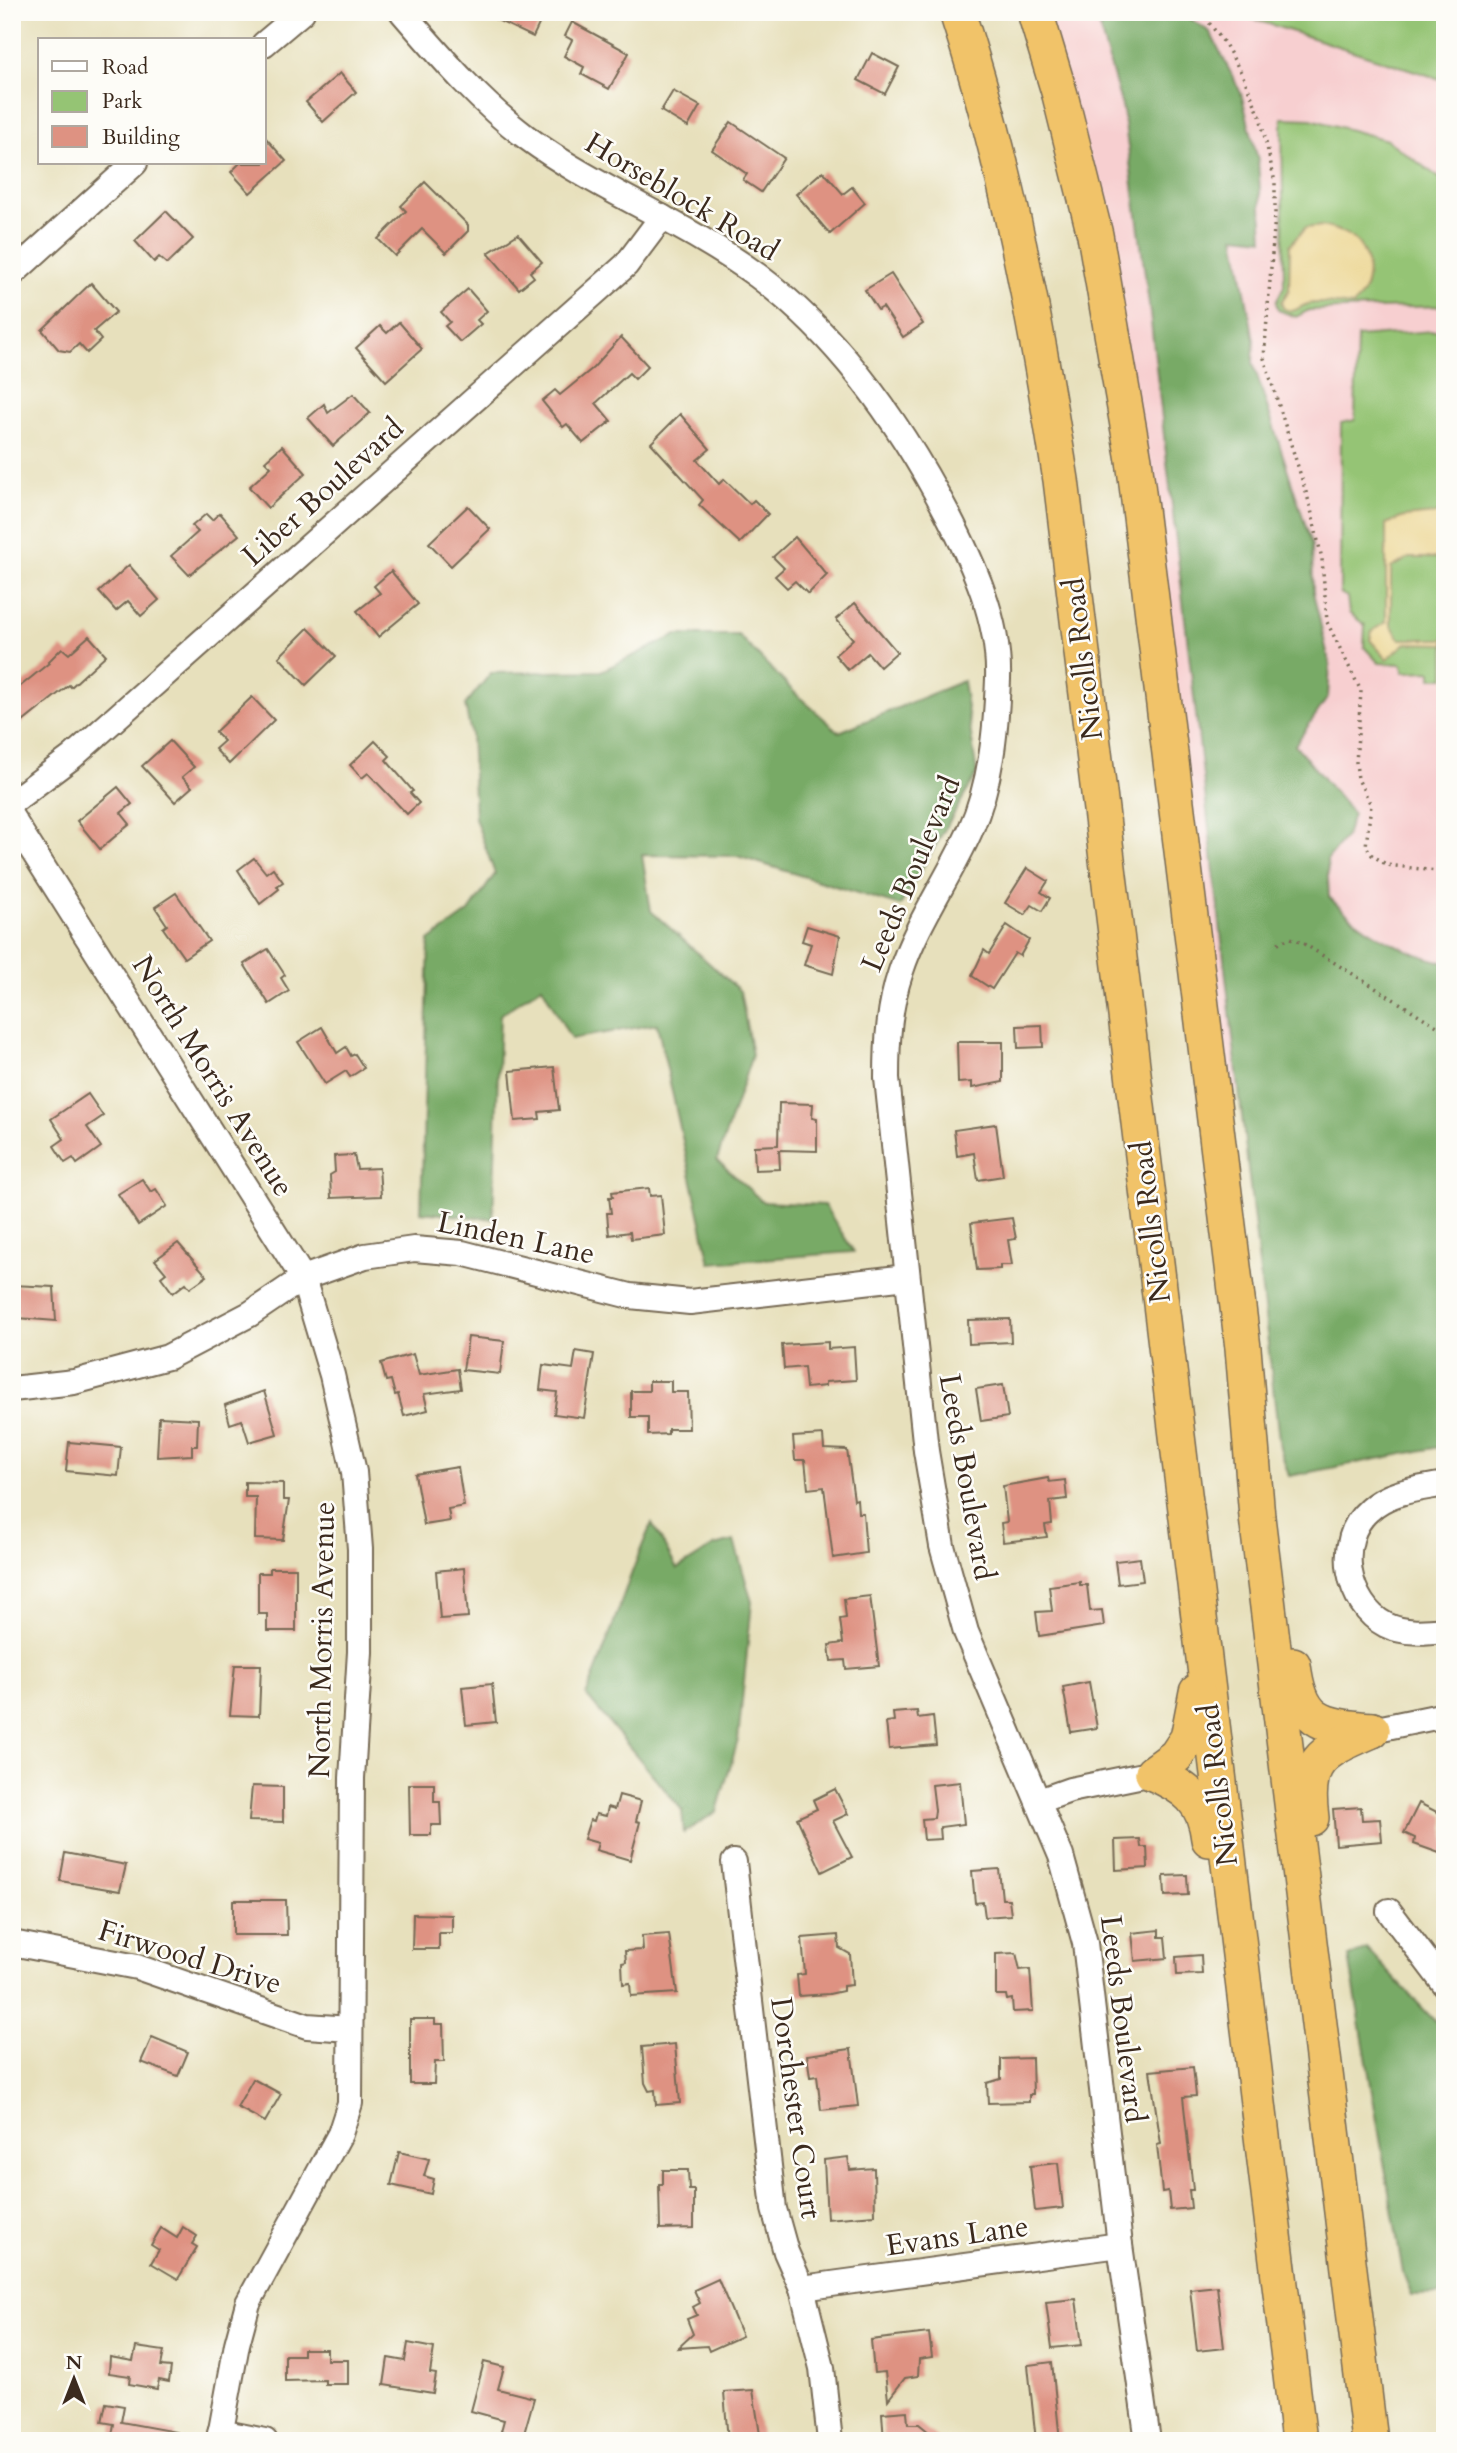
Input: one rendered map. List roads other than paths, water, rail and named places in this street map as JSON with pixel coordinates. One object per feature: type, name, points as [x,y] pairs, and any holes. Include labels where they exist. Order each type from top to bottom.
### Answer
[{"type":"highway","name":"Nicolls Road","points":[[957,12],[988,115],[1018,236],[1038,333],[1061,480],[1299,2441]]},
{"type":"highway","points":[[1035,12],[1060,95],[1092,224],[1123,388],[1243,1348],[1257,1517],[1370,2441]]},
{"type":"highway","points":[[1243,1348],[1273,1516],[1297,1693],[1307,1713],[1325,1724],[1372,1730]]},
{"type":"highway","points":[[1205,1669],[1195,1696],[1188,1738],[1176,1756],[1153,1773],[1184,1787],[1204,1811],[1228,1989],[1257,2088]]},
{"type":"highway","points":[[1313,1972],[1316,1858],[1308,1782],[1317,1764],[1334,1747],[1372,1730]]},
{"type":"highway","points":[[1349,2263],[1377,2362],[1387,2441]]},
{"type":"highway","points":[[1285,2441],[1287,2340]]},
{"type":"street","points":[[266,42],[302,12]]},
{"type":"street","name":"Horseblock Road","points":[[402,12],[469,87],[507,122],[558,159],[662,217],[761,278],[829,341],[857,375],[913,454],[957,531],[982,589],[995,644]]},
{"type":"street","points":[[12,274],[134,164]]},
{"type":"street","name":"Liber Boulevard","points":[[12,802],[72,757],[626,265],[662,217]]},
{"type":"street","name":"Leeds Boulevard","points":[[995,644],[998,674],[996,722],[980,804],[901,968],[888,1026],[887,1078],[926,1451],[955,1595],[966,1632],[1039,1801],[1072,1891],[1085,1943],[1120,2245],[1148,2441]]},
{"type":"street","name":"North Morris Avenue","points":[[12,818],[303,1278],[332,1375],[354,1472],[359,1549],[359,1653],[352,1778],[350,2103],[340,2133],[248,2303],[237,2344],[220,2437]]},
{"type":"street","name":"Linden Lane","points":[[12,1389],[74,1382],[168,1357],[250,1314],[303,1278],[365,1256],[414,1249],[462,1253],[630,1296],[690,1303],[907,1277]]},
{"type":"street","points":[[1445,1484],[1399,1492],[1369,1509],[1355,1528],[1348,1554],[1352,1580],[1361,1604],[1386,1625],[1410,1632],[1445,1630]]},
{"type":"street","points":[[1372,1730],[1445,1715]]},
{"type":"street","points":[[1039,1801],[1070,1790],[1153,1773]]},
{"type":"street","name":"Dorchester Court","points":[[734,1862],[774,2209],[786,2252],[802,2288],[822,2368],[830,2441]]},
{"type":"street","points":[[1388,1911],[1445,1985]]},
{"type":"street","name":"Firwood Drive","points":[[12,1943],[137,1967],[307,2026],[349,2029]]},
{"type":"street","name":"Evans Lane","points":[[802,2288],[1120,2245]]},
{"type":"street","points":[[220,2437],[265,2441]]}]
